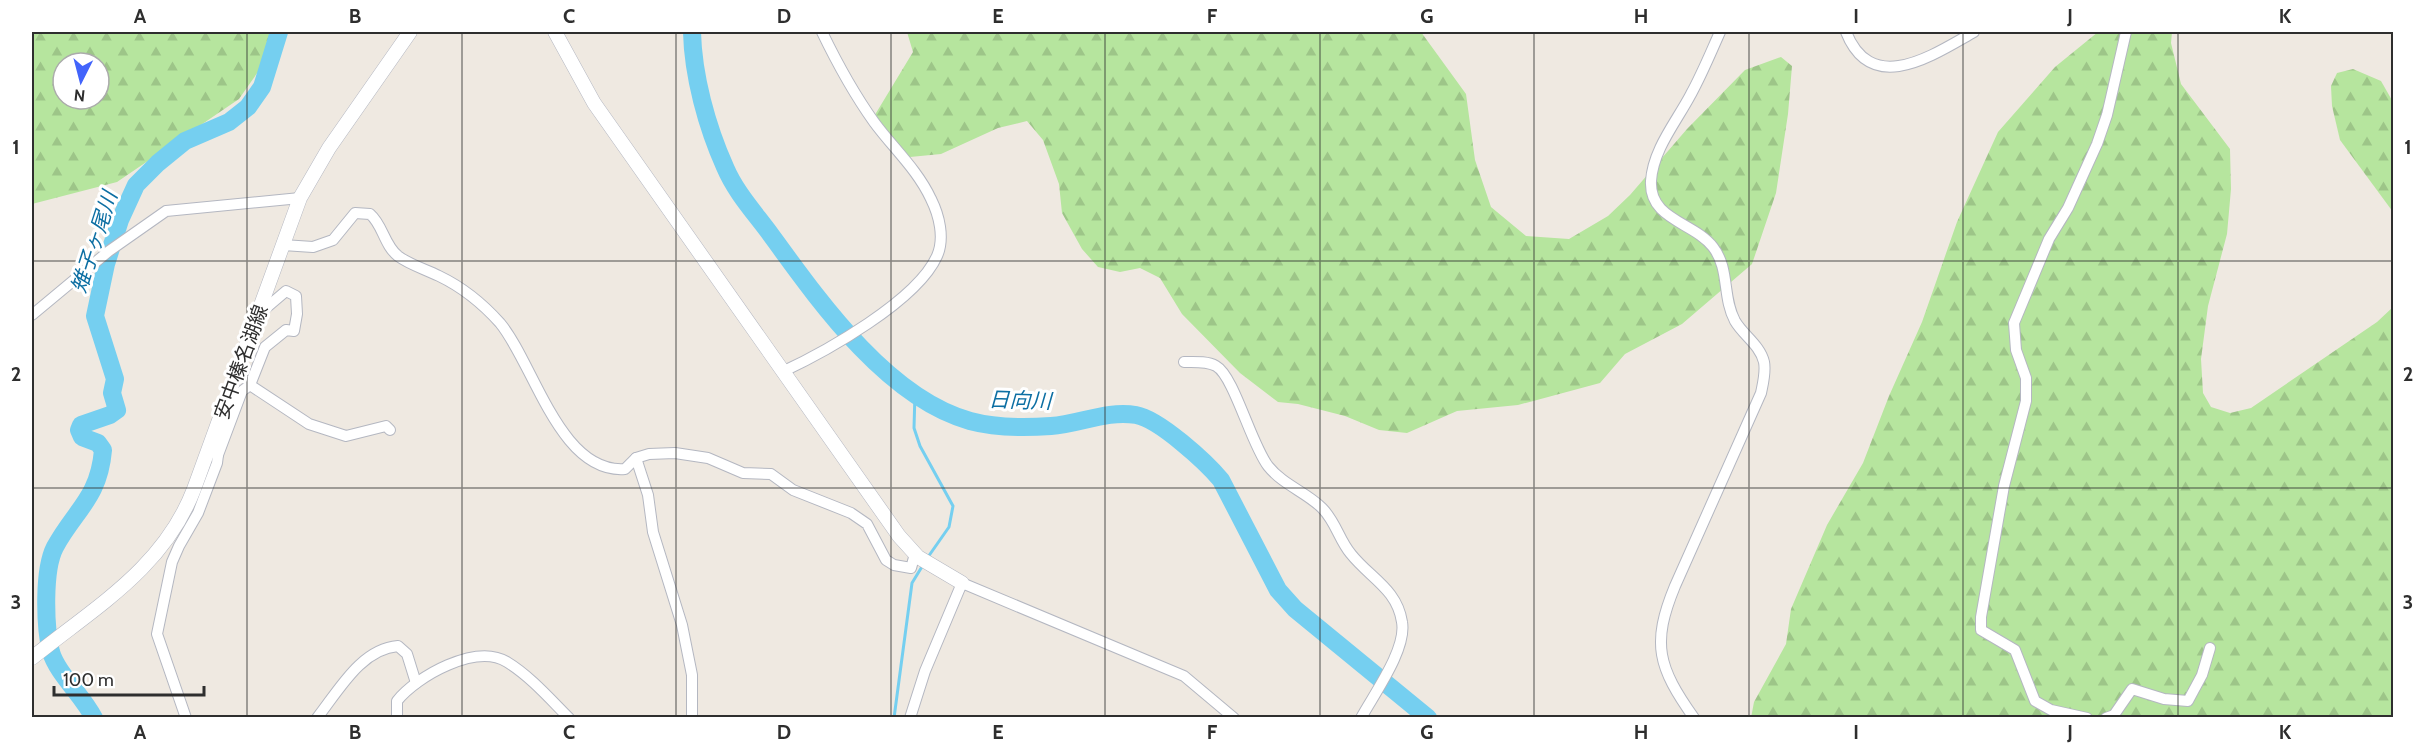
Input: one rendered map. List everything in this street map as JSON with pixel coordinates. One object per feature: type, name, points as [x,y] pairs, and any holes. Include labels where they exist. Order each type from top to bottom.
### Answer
[{"type":"main road","name":"安中榛名湖線","points":[[36,654],[76,624],[155,557],[187,509],[213,452],[260,308],[300,198],[329,148],[410,32]]},
{"type":"main road","points":[[555,32],[594,103],[640,165],[782,372],[920,558],[962,583]]},
{"type":"street","points":[[782,372],[826,351],[864,326],[897,301],[938,255],[940,230],[933,204],[922,183],[873,120],[837,62],[822,32]]},
{"type":"street","points":[[1694,717],[1669,676],[1660,646],[1660,632],[1672,595],[1761,393],[1765,373],[1760,352],[1734,319],[1722,260],[1712,245],[1698,233],[1659,209],[1653,198],[1651,184],[1658,154],[1698,82],[1720,32]]},
{"type":"street","points":[[1846,32],[1857,55],[1864,60],[1896,67],[1915,63],[1974,32]]},
{"type":"street","points":[[2087,717],[2051,710],[2035,702],[2019,655],[2004,641],[1981,630],[1981,617],[2004,486],[2026,401],[2026,378],[2016,350],[2014,323],[2049,239],[2068,208],[2097,144],[2107,115],[2126,32]]},
{"type":"street","points":[[32,315],[109,251],[166,211],[300,198]]},
{"type":"street","points":[[283,245],[322,245],[341,233],[355,213],[370,214],[398,256],[464,290],[500,324],[556,422],[586,457],[600,466],[625,469],[636,458],[649,454],[675,453],[708,458],[743,473],[771,474],[794,490],[851,513],[867,524],[886,560],[894,565],[911,568],[920,558]]},
{"type":"street","points":[[186,717],[157,634],[172,562],[178,546],[198,513],[213,452],[242,391],[250,385],[265,348],[286,330],[294,331],[297,314],[296,296],[286,291],[266,308],[260,308]]},
{"type":"street","points":[[1184,362],[1206,363],[1221,371],[1263,459],[1284,482],[1321,507],[1334,522],[1352,555],[1383,584],[1395,602],[1402,623],[1401,642],[1360,717]]},
{"type":"street","points":[[250,385],[309,424],[346,436],[386,426],[390,430]]},
{"type":"street","points":[[636,458],[648,495],[653,532],[684,635],[692,675],[692,717]]},
{"type":"street","points":[[910,717],[925,671],[962,583],[1177,673],[1198,685],[1234,717]]},
{"type":"street","points":[[317,717],[356,667],[384,647],[398,646],[407,654],[416,683]]},
{"type":"street","points":[[2106,717],[2114,715],[2132,689],[2164,699],[2188,701],[2202,675],[2210,648]]},
{"type":"street","points":[[397,717],[397,701],[416,683],[455,663],[479,657],[497,658],[516,669],[569,717]]},
{"type":"green space","points":[[32,32],[286,32],[239,99],[117,182],[32,204]]},
{"type":"green space","points":[[907,32],[1421,32],[1466,94],[1475,160],[1491,207],[1526,236],[1569,239],[1608,216],[1630,195],[1687,129],[1745,70],[1781,57],[1792,66],[1788,114],[1776,193],[1752,264],[1682,324],[1625,354],[1600,383],[1518,405],[1457,411],[1407,433],[1379,430],[1345,416],[1298,404],[1278,402],[1240,373],[1182,314],[1160,278],[1140,268],[1120,272],[1098,267],[1082,249],[1062,213],[1059,184],[1043,140],[1027,121],[998,128],[941,154],[910,157],[870,123],[913,52]]},
{"type":"green space","points":[[2098,32],[2172,32],[2171,43],[2181,84],[2230,149],[2231,189],[2227,234],[2208,306],[2201,359],[2203,393],[2211,407],[2230,413],[2251,408],[2377,322],[2393,307],[2393,717],[1751,718],[1754,702],[1786,644],[1791,609],[1827,525],[1863,463],[1889,396],[1922,322],[1957,222],[1998,132],[2055,67]]},
{"type":"green space","points":[[2353,69],[2381,81],[2393,102],[2393,212],[2340,140],[2332,106],[2331,86],[2337,73]]},
{"type":"waterway","name":"雉子ヶ尾川","points":[[94,718],[54,660],[49,641],[46,599],[48,570],[55,547],[85,503],[97,480],[101,466],[103,450],[98,443],[82,437],[79,430],[81,425],[110,415],[117,410],[112,393],[115,379],[95,316],[106,264],[120,220],[136,185],[185,141],[229,122],[248,107],[262,87],[279,32]]},
{"type":"waterway","name":"日向川","points":[[692,32],[698,84],[718,152],[729,176],[833,317],[883,369],[911,392],[940,409],[970,421],[1010,427],[1041,427],[1125,414],[1146,418],[1157,424],[1194,453],[1221,480],[1278,590],[1295,609],[1428,718]]},
{"type":"waterway","points":[[915,393],[914,428],[920,446],[953,506],[949,527],[928,557]]},
{"type":"waterway","points":[[894,718],[912,583],[923,565]]}]
